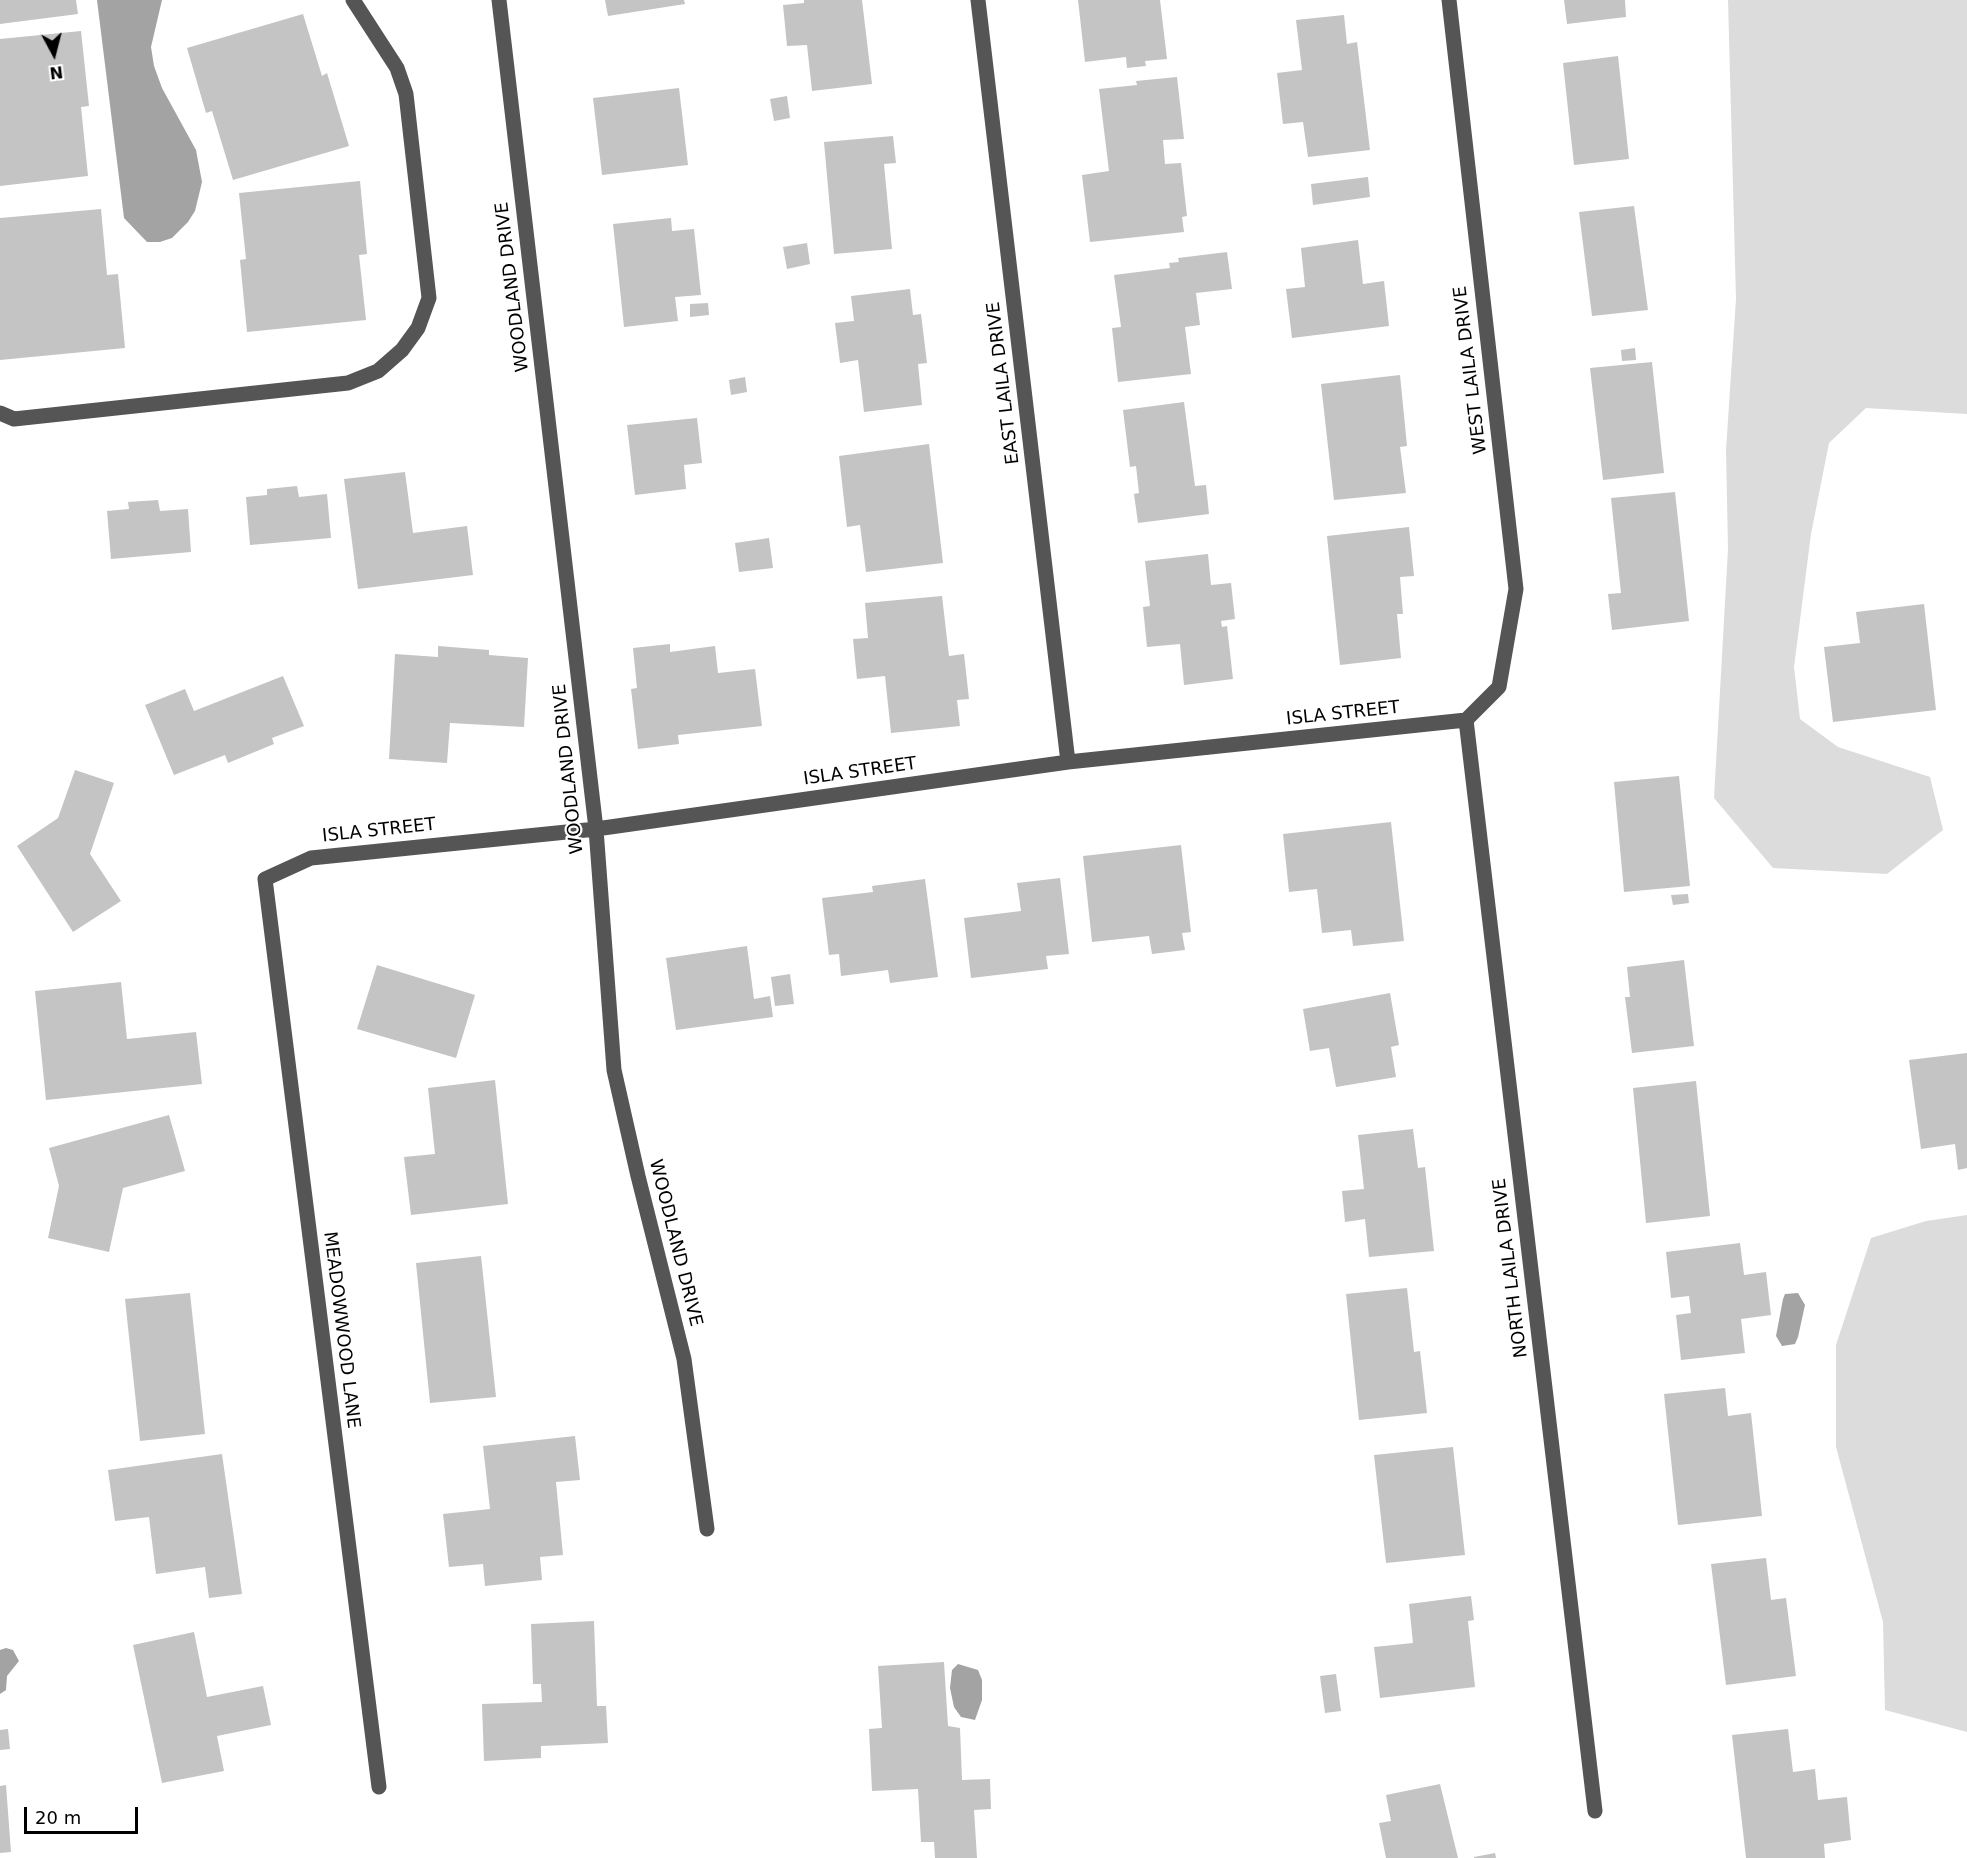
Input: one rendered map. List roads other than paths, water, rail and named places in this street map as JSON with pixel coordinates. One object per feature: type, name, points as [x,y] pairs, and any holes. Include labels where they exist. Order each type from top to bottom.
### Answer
[{"type":"street","points":[[0,413],[14,418],[348,383],[378,371],[402,350],[418,328],[429,298],[405,94],[397,68],[352,0]]},
{"type":"street","name":"WOODLAND DRIVE","points":[[499,0],[596,829],[614,1070],[684,1359],[707,1529]]},
{"type":"street","name":"EAST LAILA DRIVE","points":[[978,0],[1068,762]]},
{"type":"street","name":"WEST LAILA DRIVE","points":[[1449,0],[1516,589],[1499,687],[1466,720]]},
{"type":"street","name":"ISLA STREET","points":[[265,879],[311,858],[596,829],[1068,762],[1466,720]]},
{"type":"street","name":"NORTH LAILA DRIVE","points":[[1466,720],[1595,1811]]},
{"type":"street","name":"MEADOWWOOD LANE","points":[[265,879],[379,1787]]}]
